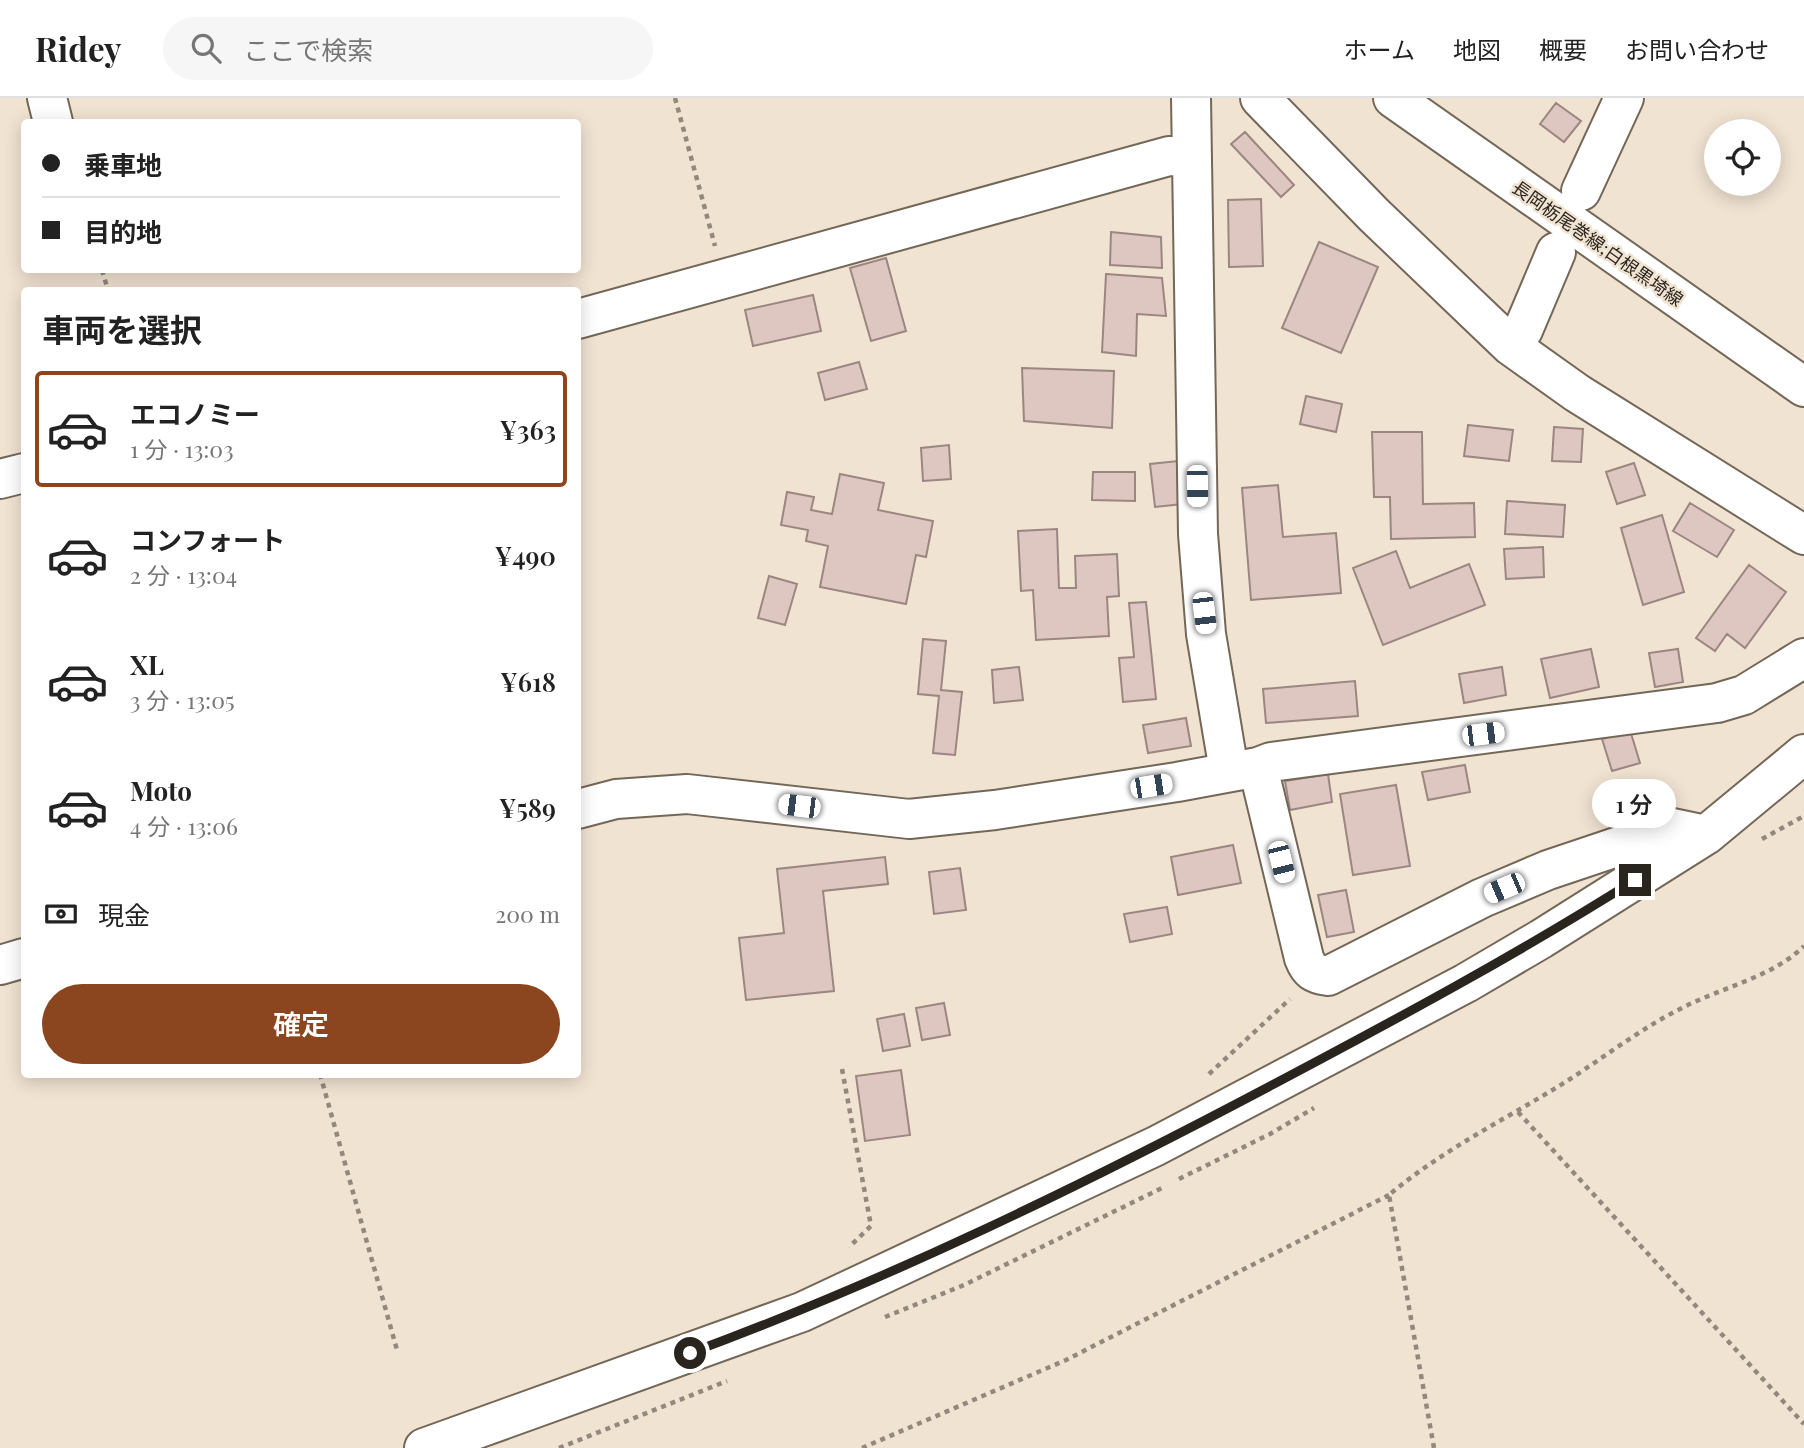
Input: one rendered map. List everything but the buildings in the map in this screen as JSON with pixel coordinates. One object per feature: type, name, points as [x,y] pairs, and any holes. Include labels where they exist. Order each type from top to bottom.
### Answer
[{"type":"street","points":[[47,98],[52,119]]},
{"type":"street","points":[[1191,98],[1201,592],[1243,769],[1309,969],[1316,975],[1328,976],[1482,898],[1609,847],[1673,828],[1706,835]]},
{"type":"street","points":[[1260,98],[1374,215],[1511,346],[1577,393],[1804,535]]},
{"type":"street","name":"長岡栃尾巻線;白根黒埼線","points":[[1393,98],[1804,387]]},
{"type":"street","points":[[1581,191],[1624,98]]},
{"type":"street","points":[[581,318],[1169,156],[1191,157]]},
{"type":"street","points":[[1511,346],[1523,330],[1556,252]]},
{"type":"street","points":[[0,479],[21,474]]},
{"type":"street","points":[[581,808],[616,799],[687,794],[909,819],[995,810],[1243,769],[1270,762],[1717,703],[1744,695],[1804,658]]},
{"type":"street","points":[[424,1448],[802,1312],[1156,1146],[1466,983],[1541,940],[1706,835],[1804,754]]},
{"type":"street","points":[[0,965],[21,959]]},
{"type":"path","points":[[675,98],[724,278]]},
{"type":"path","points":[[862,1448],[1066,1360],[1389,1195],[1419,1169],[1518,1112],[1684,1006],[1744,981],[1804,946]]},
{"type":"path","points":[[1206,1077],[1316,975]]},
{"type":"path","points":[[842,1069],[872,1226],[842,1253]]},
{"type":"path","points":[[321,1078],[397,1350]]},
{"type":"path","points":[[1518,1112],[1804,1424]]},
{"type":"path","points":[[1389,1195],[1434,1448]]},
{"type":"route","points":[[690,1353],[802,1312],[1156,1146],[1466,983],[1541,940],[1635,880]]}]
